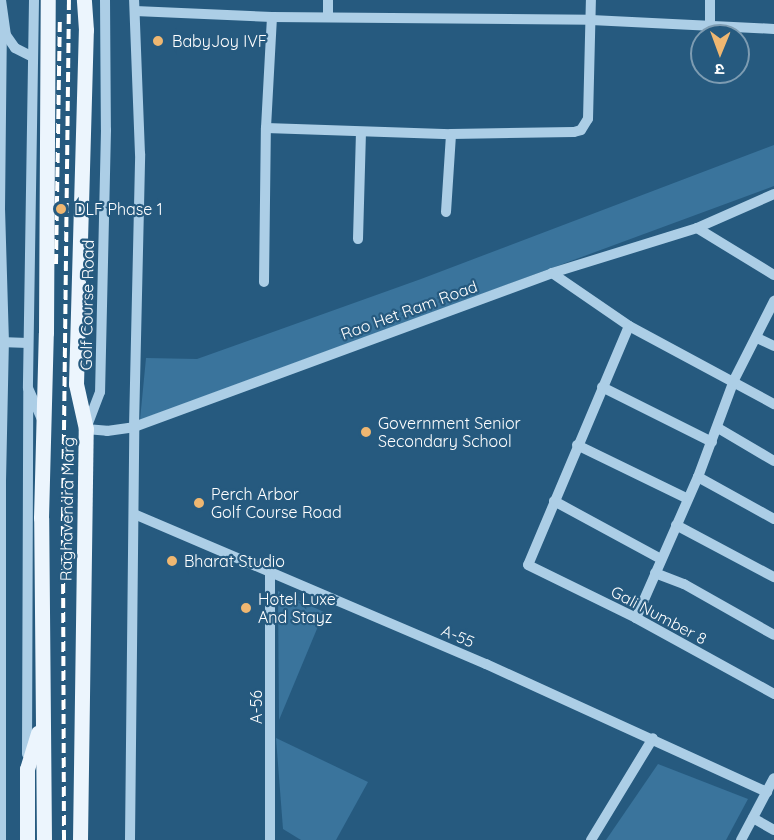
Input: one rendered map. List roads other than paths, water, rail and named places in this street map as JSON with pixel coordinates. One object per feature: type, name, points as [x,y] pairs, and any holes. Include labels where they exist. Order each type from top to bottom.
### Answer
[{"type":"main road","name":"Raghavendra Marg","points":[[44,840],[41,518],[48,0]]},
{"type":"main road","name":"Raghavendra Marg","points":[[80,840],[86,429],[76,384],[86,30],[84,0]]},
{"type":"main road","points":[[27,840],[27,769],[42,719]]},
{"type":"street","points":[[1,0],[1,840]]},
{"type":"street","points":[[27,769],[28,344],[34,0]]},
{"type":"street","name":"Golf Course Road","points":[[86,429],[100,392],[106,129],[105,0]]},
{"type":"street","points":[[328,0],[328,17]]},
{"type":"street","points":[[266,128],[451,134],[581,130],[588,119],[591,0]]},
{"type":"street","points":[[710,0],[710,24]]},
{"type":"street","points":[[130,840],[134,427],[140,154],[135,5],[272,17],[591,20],[690,26]]},
{"type":"street","points":[[2,17],[6,35],[15,48],[33,57]]},
{"type":"street","points":[[264,282],[266,128],[272,17]]},
{"type":"street","points":[[750,28],[774,28]]},
{"type":"street","points":[[358,239],[361,132]]},
{"type":"street","points":[[446,212],[451,134]]},
{"type":"street","name":"Rao Het Ram Road","points":[[86,429],[107,431],[134,427],[552,273],[697,228],[774,194]]},
{"type":"street","points":[[697,228],[774,275]]},
{"type":"street","points":[[552,273],[629,326],[734,380],[774,404]]},
{"type":"street","points":[[636,618],[698,477],[734,380],[774,301]]},
{"type":"street","points":[[629,326],[554,501],[661,559]]},
{"type":"street","points":[[757,338],[774,346]]},
{"type":"street","points":[[2,343],[28,344]]},
{"type":"street","points":[[602,387],[712,442]]},
{"type":"street","points":[[28,388],[44,423]]},
{"type":"street","points":[[718,428],[774,461]]},
{"type":"street","points":[[577,446],[688,499]]},
{"type":"street","points":[[698,477],[774,519]]},
{"type":"street","name":"Gali Number 8","points":[[554,501],[528,565],[636,618],[774,694]]},
{"type":"street","name":"A-55","points":[[134,514],[653,738],[767,792]]},
{"type":"street","points":[[676,525],[774,577]]},
{"type":"street","name":"A-56","points":[[270,573],[270,840]]},
{"type":"street","points":[[655,573],[684,584],[774,635]]},
{"type":"street","points":[[591,840],[653,738]]},
{"type":"street","points":[[741,840],[774,778]]},
{"type":"street","points":[[753,818],[774,831]]},
{"type":"railway","points":[[64,840],[63,517],[69,0]]},
{"type":"railway","points":[[56,264],[60,21]]},
{"type":"place","name":"BabyJoy IVF","points":[[158,41]]},
{"type":"place","name":"DLF Phase 1","points":[[61,209]]},
{"type":"place","name":"Government Senior Secondary School","points":[[366,432]]},
{"type":"place","name":"Perch Arbor Golf Course Road","points":[[199,503]]},
{"type":"place","name":"Bharat Studio","points":[[172,561]]},
{"type":"place","name":"Hotel Luxe And Stayz","points":[[246,608]]}]
